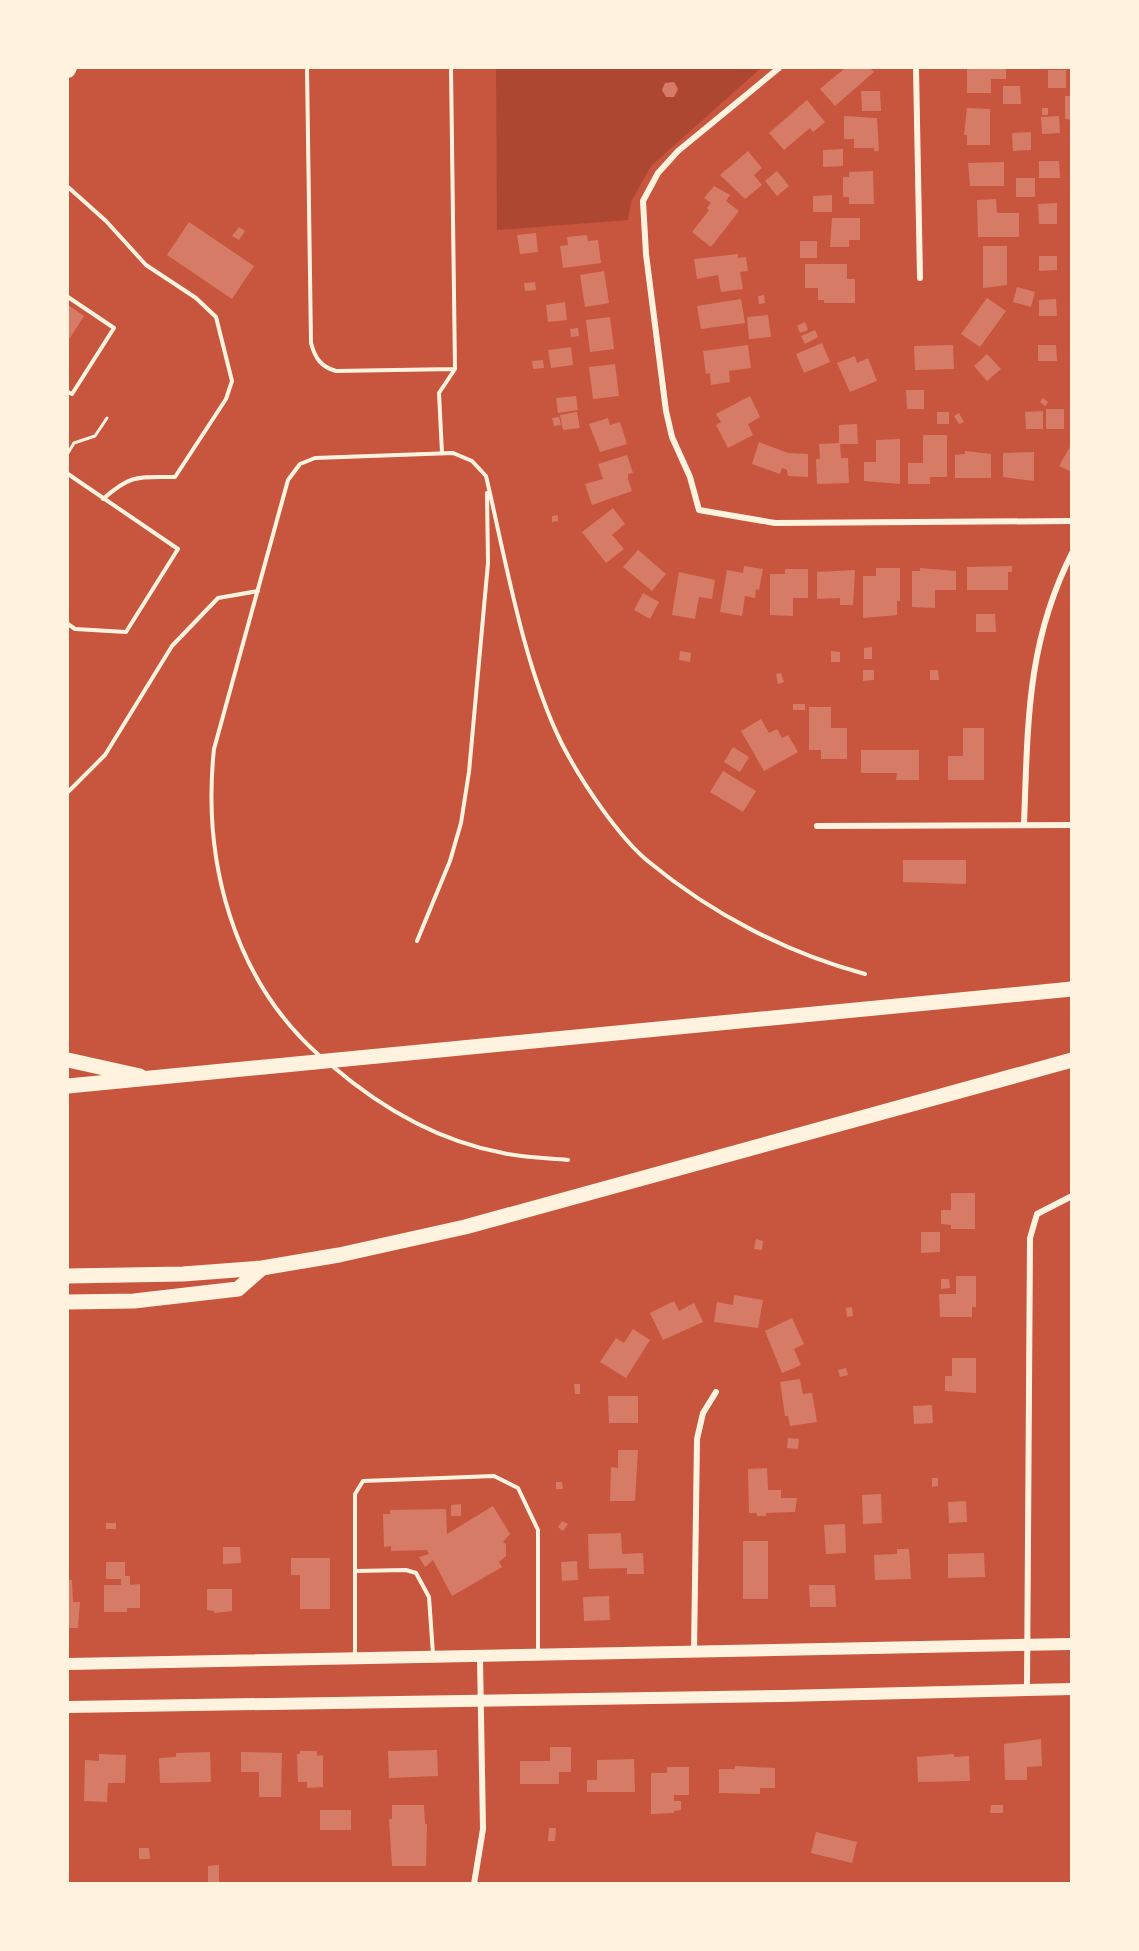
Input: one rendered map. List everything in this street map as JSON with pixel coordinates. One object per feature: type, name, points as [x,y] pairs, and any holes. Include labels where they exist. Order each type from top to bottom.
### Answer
[{"type":"highway","points":[[68,1086],[151,1079],[255,1066],[1071,989]]},
{"type":"highway","points":[[68,1060],[151,1079]]},
{"type":"highway","points":[[68,1276],[183,1274],[262,1268],[339,1256],[465,1227],[1071,1060]]},
{"type":"highway","points":[[68,1302],[134,1301],[238,1289],[262,1268]]},
{"type":"main road","points":[[68,1664],[480,1658],[1071,1644]]},
{"type":"main road","points":[[68,1707],[1071,1689]]},
{"type":"street","points":[[779,68],[678,151],[658,174],[643,201],[646,254],[666,411],[672,437],[690,477],[699,510],[775,523],[1071,521]]},
{"type":"street","points":[[916,68],[920,279]]},
{"type":"street","points":[[1024,824],[1029,714],[1035,658],[1043,621],[1057,582],[1071,553]]},
{"type":"street","points":[[817,826],[1071,825]]},
{"type":"street","points":[[1027,1689],[1030,1238],[1037,1214],[1071,1196]]},
{"type":"street","points":[[694,1653],[697,1439],[703,1413],[716,1392]]},
{"type":"street","points":[[474,1884],[483,1830],[480,1658]]},
{"type":"lane","points":[[307,68],[311,331],[314,352],[326,368],[336,370],[455,369]]},
{"type":"lane","points":[[442,453],[439,393],[455,369],[451,68]]},
{"type":"lane","points":[[68,187],[106,221],[146,265],[196,297],[216,317],[232,381],[226,399],[175,477],[143,477],[122,481],[103,500]]},
{"type":"lane","points":[[68,297],[114,327],[72,394],[68,392]]},
{"type":"lane","points":[[568,1161],[506,1154],[477,1148],[448,1138],[388,1108],[363,1092],[316,1052],[281,1014],[256,976],[222,898],[215,862],[209,792],[214,749],[288,480],[300,464],[315,458],[442,453],[453,453],[472,461],[486,476],[528,655],[561,742],[604,811],[648,861],[716,910],[823,963],[865,974]]},
{"type":"lane","points":[[68,474],[178,549],[126,632],[75,629],[68,624]]},
{"type":"lane","points":[[417,941],[450,861],[461,823],[488,563],[489,514],[486,476]]},
{"type":"lane","points":[[68,792],[105,755],[172,646],[218,598],[258,591]]},
{"type":"lane","points":[[355,1659],[355,1494],[363,1481],[494,1476],[518,1488],[538,1530],[538,1656]]},
{"type":"lane","points":[[355,1571],[406,1570],[416,1573],[429,1597],[433,1658]]},
{"type":"path","points":[[68,453],[75,443],[95,436],[107,418]]},
{"type":"shaded area","points":[[496,68],[761,68],[651,166],[631,202],[628,220],[497,230]]},
{"type":"building","points":[[845,68],[870,68],[874,72],[835,106],[820,89]]},
{"type":"building","points":[[967,68],[1006,68],[1006,79],[991,79],[991,93],[967,93]]},
{"type":"building","points":[[1048,70],[1066,70],[1066,88],[1048,88]]},
{"type":"building","points":[[674,82],[678,89],[674,97],[666,97],[662,90],[665,83]]},
{"type":"building","points":[[1003,86],[1020,86],[1021,104],[1003,104]]},
{"type":"building","points":[[861,91],[880,91],[881,111],[862,111]]},
{"type":"building","points":[[1065,96],[1072,96],[1072,120],[1065,119]]},
{"type":"building","points":[[807,100],[825,122],[813,132],[810,128],[784,150],[769,133]]},
{"type":"building","points":[[967,108],[990,109],[990,145],[967,145],[967,135],[964,135]]},
{"type":"building","points":[[1042,108],[1048,108],[1048,115],[1042,115]]},
{"type":"building","points":[[844,116],[877,118],[879,151],[874,151],[874,148],[854,148],[854,139],[844,139]]},
{"type":"building","points":[[1059,116],[1060,133],[1042,134],[1041,117]]},
{"type":"building","points":[[1031,132],[1031,150],[1013,151],[1012,133]]},
{"type":"building","points":[[843,149],[843,166],[823,167],[823,150]]},
{"type":"building","points":[[748,151],[762,168],[754,175],[762,185],[745,199],[720,175]]},
{"type":"building","points":[[1039,161],[1059,161],[1060,178],[1039,178]]},
{"type":"building","points":[[1004,162],[1004,186],[970,186],[968,163]]},
{"type":"building","points":[[777,171],[789,186],[777,196],[765,181]]},
{"type":"building","points":[[873,171],[874,204],[849,204],[849,197],[843,197],[843,177],[849,177],[849,172]]},
{"type":"building","points":[[1016,178],[1035,178],[1035,197],[1016,197]]},
{"type":"building","points":[[714,186],[730,195],[726,201],[739,211],[711,247],[692,232],[709,210],[707,208],[711,203],[704,198]]},
{"type":"building","points":[[832,195],[832,212],[813,212],[813,196]]},
{"type":"building","points":[[996,199],[997,213],[1019,213],[1019,237],[978,237],[977,200]]},
{"type":"building","points":[[1057,203],[1057,224],[1039,224],[1038,204]]},
{"type":"building","points":[[832,218],[860,218],[860,240],[849,240],[849,247],[830,247]]},
{"type":"building","points":[[189,222],[254,266],[232,299],[167,255]]},
{"type":"building","points":[[239,227],[245,231],[239,240],[232,236]]},
{"type":"building","points":[[536,233],[538,252],[520,254],[517,235]]},
{"type":"building","points":[[587,235],[588,241],[598,240],[601,263],[563,268],[560,246],[568,245],[567,237]]},
{"type":"building","points":[[800,241],[817,241],[817,258],[800,258]]},
{"type":"building","points":[[983,246],[1007,246],[1007,285],[983,288]]},
{"type":"building","points":[[738,254],[738,258],[746,257],[748,271],[740,272],[743,289],[721,292],[718,275],[697,279],[694,259]]},
{"type":"building","points":[[1039,256],[1057,256],[1057,270],[1039,271]]},
{"type":"building","points":[[805,264],[847,264],[847,279],[855,279],[855,303],[824,303],[824,300],[818,300],[818,288],[805,288]]},
{"type":"building","points":[[604,271],[609,303],[585,307],[580,275]]},
{"type":"building","points":[[535,282],[536,290],[525,291],[524,283]]},
{"type":"building","points":[[1017,287],[1035,292],[1031,307],[1013,302]]},
{"type":"building","points":[[764,295],[765,303],[759,304],[758,296]]},
{"type":"building","points":[[987,298],[1006,311],[980,347],[961,334]]},
{"type":"building","points":[[741,299],[745,323],[701,329],[697,306]]},
{"type":"building","points":[[1056,299],[1057,316],[1039,316],[1039,300]]},
{"type":"building","points":[[565,302],[567,320],[548,322],[546,305]]},
{"type":"building","points":[[68,305],[84,316],[68,341]]},
{"type":"building","points":[[768,315],[771,337],[749,339],[747,317]]},
{"type":"building","points":[[610,317],[614,349],[590,352],[586,320]]},
{"type":"building","points":[[805,322],[808,330],[800,333],[797,326]]},
{"type":"building","points":[[578,328],[579,336],[571,337],[570,329]]},
{"type":"building","points":[[815,330],[818,337],[805,344],[801,336]]},
{"type":"building","points":[[822,343],[830,362],[804,373],[796,354]]},
{"type":"building","points":[[748,345],[751,368],[729,371],[730,382],[711,385],[710,373],[706,374],[703,351]]},
{"type":"building","points":[[953,345],[954,369],[915,370],[914,346]]},
{"type":"building","points":[[1038,345],[1056,345],[1057,361],[1038,361]]},
{"type":"building","points":[[571,347],[573,365],[551,368],[548,350]]},
{"type":"building","points":[[987,354],[1001,369],[987,381],[974,366]]},
{"type":"building","points":[[855,356],[857,363],[868,358],[877,381],[850,392],[837,363]]},
{"type":"building","points":[[543,360],[544,368],[533,369],[532,361]]},
{"type":"building","points":[[615,364],[619,396],[593,399],[589,367]]},
{"type":"building","points":[[906,390],[924,390],[924,409],[907,409]]},
{"type":"building","points":[[576,396],[578,410],[558,413],[556,398]]},
{"type":"building","points":[[750,396],[760,417],[748,424],[753,435],[728,448],[716,425],[721,422],[716,414]]},
{"type":"building","points":[[1043,398],[1048,402],[1045,406],[1040,402]]},
{"type":"building","points":[[1046,409],[1064,409],[1064,429],[1046,429]]},
{"type":"building","points":[[1043,411],[1043,429],[1026,429],[1025,412]]},
{"type":"building","points":[[577,412],[580,428],[563,430],[560,415]]},
{"type":"building","points":[[937,412],[949,412],[949,424],[937,424]]},
{"type":"building","points":[[959,413],[964,422],[959,424],[954,416]]},
{"type":"building","points":[[559,417],[561,425],[554,426],[552,418]]},
{"type":"building","points":[[608,418],[610,425],[620,422],[627,444],[600,452],[589,424]]},
{"type":"building","points":[[857,424],[858,444],[840,444],[841,458],[848,458],[849,483],[817,484],[816,459],[820,459],[819,444],[839,443],[839,425]]},
{"type":"building","points":[[923,435],[947,435],[947,477],[930,477],[930,484],[908,484],[908,463],[923,463]]},
{"type":"building","points":[[900,439],[900,484],[864,481],[864,462],[876,462],[876,440]]},
{"type":"building","points":[[759,442],[788,453],[808,454],[808,477],[788,476],[787,470],[782,468],[780,474],[752,464]]},
{"type":"building","points":[[1072,443],[1072,472],[1059,466]]},
{"type":"building","points":[[965,451],[991,454],[991,478],[955,478],[955,455],[965,454]]},
{"type":"building","points":[[1034,452],[1034,481],[1003,477],[1003,453]]},
{"type":"building","points":[[627,455],[633,473],[628,474],[632,491],[592,505],[585,484],[603,479],[598,464]]},
{"type":"building","points":[[613,508],[625,524],[612,535],[624,549],[606,563],[582,532]]},
{"type":"building","points":[[558,515],[558,521],[552,522],[552,516]]},
{"type":"building","points":[[638,550],[666,574],[652,591],[623,567]]},
{"type":"building","points":[[744,566],[763,569],[755,598],[745,596],[742,616],[720,612],[727,570],[743,573]]},
{"type":"building","points":[[1012,566],[1012,572],[1008,572],[1008,590],[967,590],[967,567]]},
{"type":"building","points":[[876,568],[900,568],[900,601],[897,601],[897,615],[863,618],[863,576],[876,576]]},
{"type":"building","points":[[920,568],[956,571],[956,590],[935,590],[935,608],[912,607],[912,571],[920,571]]},
{"type":"building","points":[[785,569],[808,569],[808,598],[793,598],[793,616],[770,615],[770,574],[785,574]]},
{"type":"building","points":[[855,570],[853,605],[840,605],[840,598],[817,599],[817,572]]},
{"type":"building","points":[[679,572],[715,580],[712,599],[699,597],[695,619],[672,615]]},
{"type":"building","points":[[643,593],[659,602],[650,619],[634,610]]},
{"type":"building","points":[[976,614],[995,614],[996,632],[976,632]]},
{"type":"building","points":[[872,647],[872,659],[864,659],[864,648]]},
{"type":"building","points":[[680,651],[691,653],[690,662],[679,660]]},
{"type":"building","points":[[831,651],[840,652],[840,662],[831,662]]},
{"type":"building","points":[[863,670],[874,670],[874,680],[863,681]]},
{"type":"building","points":[[930,670],[938,670],[939,680],[930,680]]},
{"type":"building","points":[[781,673],[784,682],[778,684],[776,674]]},
{"type":"building","points":[[793,704],[805,704],[805,710],[793,710]]},
{"type":"building","points":[[809,707],[831,707],[831,728],[847,728],[847,759],[821,759],[821,750],[809,750]]},
{"type":"building","points":[[761,719],[769,733],[777,729],[782,738],[788,735],[798,752],[764,771],[741,731]]},
{"type":"building","points":[[963,728],[984,728],[984,780],[948,780],[948,756],[963,756]]},
{"type":"building","points":[[733,747],[749,757],[740,772],[724,762]]},
{"type":"building","points":[[861,750],[919,750],[919,780],[896,780],[897,773],[861,773]]},
{"type":"building","points":[[723,771],[756,791],[743,812],[710,792]]},
{"type":"building","points":[[903,860],[966,860],[966,884],[903,882]]},
{"type":"building","points":[[951,1193],[975,1193],[975,1229],[951,1229],[951,1225],[941,1224],[941,1210],[951,1210]]},
{"type":"building","points":[[921,1232],[940,1232],[940,1252],[921,1253]]},
{"type":"building","points":[[756,1239],[763,1241],[762,1250],[754,1249]]},
{"type":"building","points":[[956,1276],[976,1276],[976,1307],[972,1307],[972,1317],[940,1317],[939,1294],[956,1294]]},
{"type":"building","points":[[941,1279],[949,1279],[950,1288],[941,1289]]},
{"type":"building","points":[[734,1295],[763,1300],[758,1328],[714,1322],[717,1302],[733,1305]]},
{"type":"building","points":[[674,1301],[679,1311],[694,1303],[703,1322],[663,1340],[650,1313]]},
{"type":"building","points":[[852,1307],[853,1316],[847,1317],[846,1308]]},
{"type":"building","points":[[792,1318],[804,1344],[794,1349],[801,1365],[782,1373],[765,1331]]},
{"type":"building","points":[[633,1329],[650,1340],[626,1378],[600,1362],[616,1338],[624,1343]]},
{"type":"building","points":[[952,1358],[976,1358],[976,1393],[945,1391],[945,1376],[952,1376]]},
{"type":"building","points":[[846,1368],[848,1375],[840,1377],[838,1370]]},
{"type":"building","points":[[800,1379],[803,1394],[812,1393],[817,1422],[790,1426],[788,1416],[785,1416],[780,1382]]},
{"type":"building","points":[[574,1384],[580,1384],[580,1394],[575,1394]]},
{"type":"building","points":[[608,1396],[638,1396],[638,1423],[609,1423]]},
{"type":"building","points":[[932,1405],[933,1423],[914,1424],[913,1406]]},
{"type":"building","points":[[788,1438],[799,1439],[798,1449],[787,1448]]},
{"type":"building","points":[[618,1450],[638,1450],[635,1501],[610,1501],[611,1467],[618,1468]]},
{"type":"building","points":[[767,1468],[768,1490],[781,1490],[781,1498],[797,1498],[795,1512],[766,1513],[766,1516],[749,1513],[748,1469]]},
{"type":"building","points":[[932,1478],[938,1478],[938,1486],[932,1487]]},
{"type":"building","points":[[556,1482],[562,1482],[563,1489],[556,1489]]},
{"type":"building","points":[[881,1494],[882,1523],[863,1524],[862,1495]]},
{"type":"building","points":[[966,1501],[967,1522],[949,1523],[948,1502]]},
{"type":"building","points":[[461,1504],[461,1516],[451,1516],[451,1505]]},
{"type":"building","points":[[493,1506],[510,1534],[503,1542],[506,1544],[506,1556],[499,1562],[502,1567],[452,1596],[433,1560],[425,1567],[419,1557],[429,1554],[427,1550],[391,1551],[391,1546],[384,1547],[383,1514],[390,1514],[390,1510],[446,1509],[447,1534]]},
{"type":"building","points":[[562,1521],[568,1524],[563,1531],[558,1527]]},
{"type":"building","points":[[106,1523],[116,1523],[116,1529],[106,1529]]},
{"type":"building","points":[[845,1524],[846,1553],[826,1554],[824,1525]]},
{"type":"building","points":[[621,1533],[622,1554],[643,1553],[644,1574],[627,1574],[627,1568],[589,1569],[588,1534]]},
{"type":"building","points":[[743,1541],[768,1541],[768,1599],[743,1599]]},
{"type":"building","points":[[223,1547],[240,1547],[241,1563],[223,1564]]},
{"type":"building","points":[[897,1549],[909,1549],[911,1579],[875,1580],[874,1555],[897,1554]]},
{"type":"building","points":[[984,1553],[985,1577],[948,1578],[948,1554]]},
{"type":"building","points":[[291,1558],[330,1558],[330,1609],[300,1609],[300,1575],[291,1575]]},
{"type":"building","points":[[577,1561],[578,1580],[562,1581],[561,1562]]},
{"type":"building","points":[[106,1562],[125,1562],[125,1576],[130,1576],[130,1585],[140,1584],[140,1608],[127,1608],[127,1612],[104,1612],[104,1585],[121,1585],[121,1579],[106,1579]]},
{"type":"building","points":[[68,1580],[72,1580],[73,1602],[80,1602],[78,1628],[68,1628]]},
{"type":"building","points":[[809,1585],[835,1585],[836,1607],[810,1607]]},
{"type":"building","points":[[207,1589],[232,1589],[232,1611],[214,1613],[214,1611],[207,1610]]},
{"type":"building","points":[[609,1596],[610,1620],[584,1621],[583,1597]]},
{"type":"building","points":[[1041,1739],[1042,1766],[1027,1767],[1027,1780],[1005,1780],[1004,1744]]},
{"type":"building","points":[[550,1747],[571,1747],[571,1772],[559,1772],[559,1784],[520,1784],[520,1761],[550,1761]]},
{"type":"building","points":[[437,1750],[438,1776],[389,1778],[388,1751]]},
{"type":"building","points":[[300,1751],[317,1751],[317,1756],[323,1755],[323,1787],[307,1788],[307,1782],[298,1782],[297,1754],[300,1754]]},
{"type":"building","points":[[210,1752],[211,1782],[160,1783],[159,1758],[176,1757],[176,1753]]},
{"type":"building","points":[[241,1752],[282,1753],[281,1797],[259,1797],[259,1772],[241,1772]]},
{"type":"building","points":[[99,1754],[126,1755],[125,1783],[108,1783],[107,1802],[84,1801],[85,1760],[99,1761]]},
{"type":"building","points":[[954,1754],[954,1757],[969,1756],[970,1781],[918,1782],[917,1757]]},
{"type":"building","points":[[634,1759],[635,1792],[587,1792],[587,1780],[597,1780],[597,1760]]},
{"type":"building","points":[[735,1766],[775,1768],[775,1788],[760,1788],[760,1794],[719,1793],[719,1769],[735,1769]]},
{"type":"building","points":[[667,1767],[689,1767],[689,1795],[674,1795],[674,1801],[681,1801],[681,1810],[674,1811],[674,1813],[651,1814],[651,1773],[667,1773]]},
{"type":"building","points":[[392,1805],[424,1805],[425,1824],[427,1824],[426,1866],[392,1866],[389,1819],[392,1819]]},
{"type":"building","points":[[991,1805],[1003,1805],[1003,1813],[990,1813]]},
{"type":"building","points":[[320,1810],[351,1810],[351,1830],[320,1830]]},
{"type":"building","points":[[549,1828],[556,1828],[555,1841],[548,1841]]},
{"type":"building","points":[[816,1832],[857,1842],[852,1863],[811,1853]]},
{"type":"building","points":[[139,1848],[149,1848],[150,1859],[139,1859]]},
{"type":"building","points":[[219,1865],[219,1882],[208,1882],[208,1866]]}]
